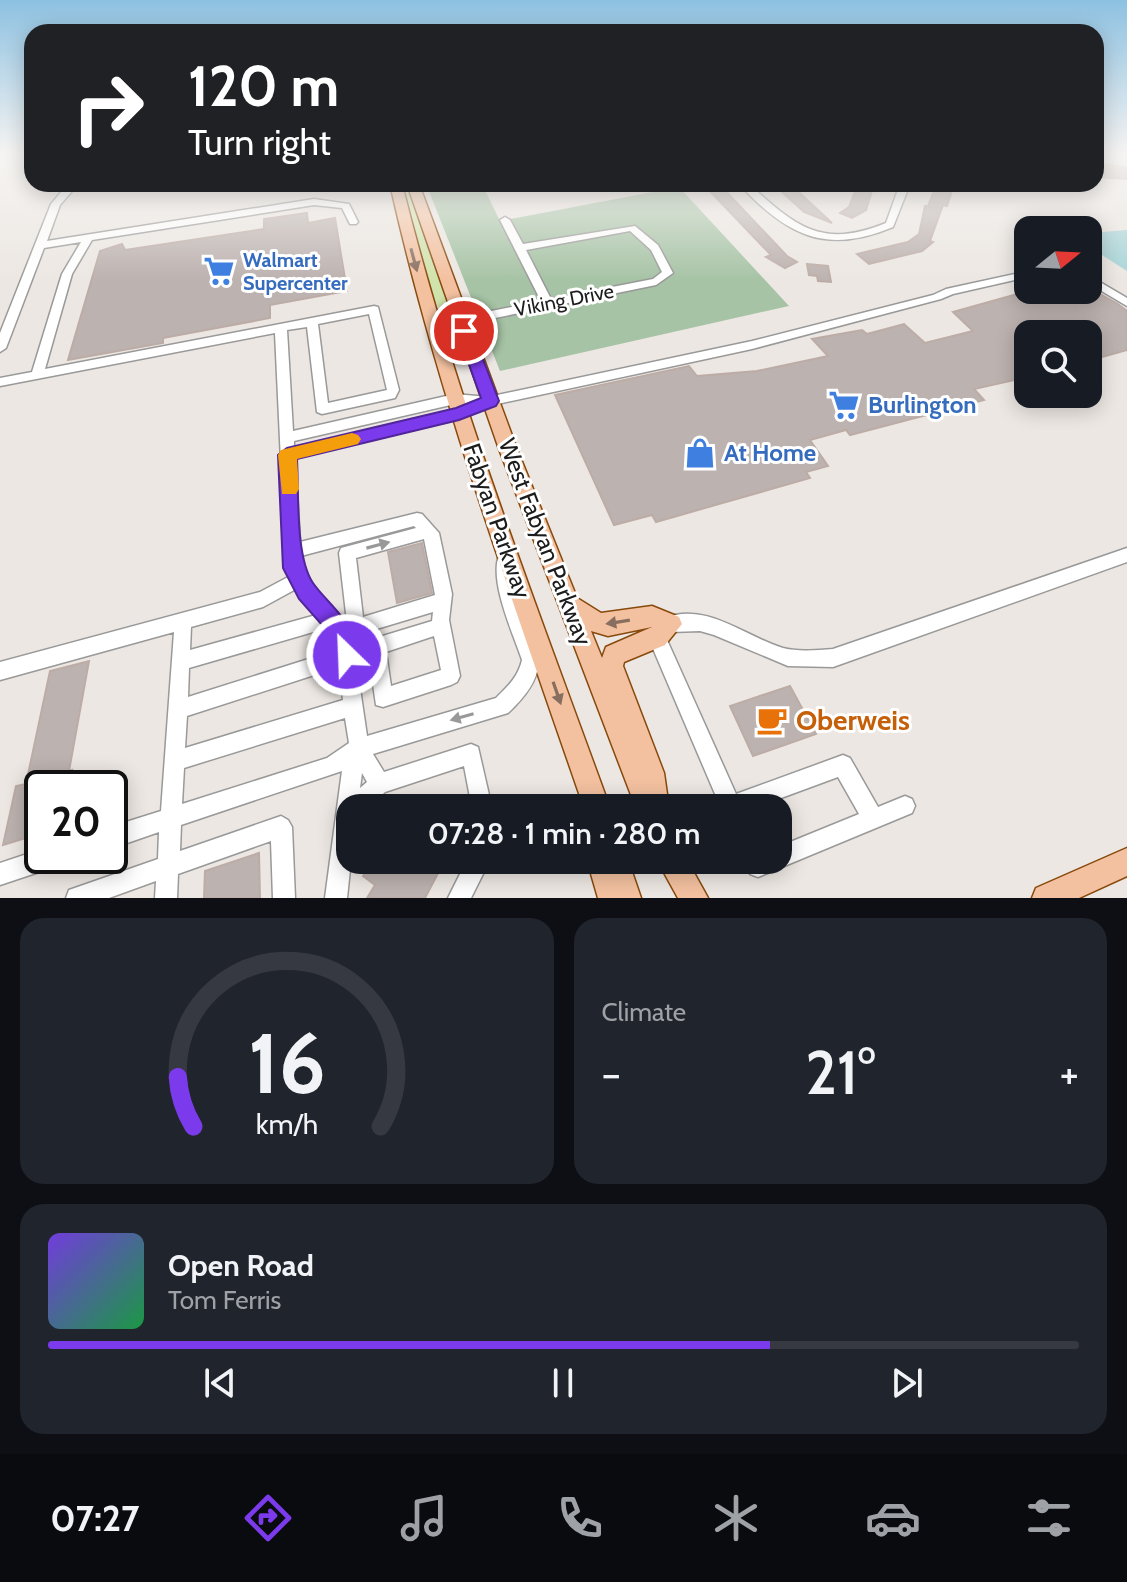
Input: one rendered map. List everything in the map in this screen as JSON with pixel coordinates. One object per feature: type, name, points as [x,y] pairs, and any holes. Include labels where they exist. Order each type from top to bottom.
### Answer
[{"type":"main road","name":"Fabyan Parkway","points":[[399,197],[431,326],[457,407],[592,794]]},
{"type":"main road","name":"West Fabyan Parkway","points":[[418,197],[490,401],[643,794]]},
{"type":"main road","points":[[569,605],[597,623],[608,625],[652,616],[664,630],[614,655],[611,666],[651,773],[655,794]]},
{"type":"main road","points":[[580,759],[584,794]]},
{"type":"main road","points":[[1046,898],[1127,862]]},
{"type":"main road","points":[[605,874],[612,898]]},
{"type":"main road","points":[[619,874],[627,898]]},
{"type":"main road","points":[[675,874],[683,898]]},
{"type":"main road","points":[[679,874],[694,898]]},
{"type":"street","points":[[0,348],[43,245],[56,204],[62,197]]},
{"type":"street","points":[[758,197],[787,223],[818,237],[845,237],[871,235],[890,225],[900,197]]},
{"type":"street","points":[[43,245],[314,202],[346,206],[353,222]]},
{"type":"street","points":[[505,220],[547,302]]},
{"type":"street","name":"Viking Drive","points":[[461,321],[656,282],[667,277],[668,269],[664,262],[641,233],[632,228],[520,248]]},
{"type":"street","points":[[37,375],[67,274],[89,237]]},
{"type":"street","points":[[287,446],[752,345],[950,291],[1014,277]]},
{"type":"street","points":[[1102,287],[1127,303]]},
{"type":"street","points":[[0,382],[374,310],[393,390],[390,395],[322,409],[312,322]]},
{"type":"street","points":[[281,328],[294,568],[306,592],[334,626],[347,655],[354,706],[351,794]]},
{"type":"street","points":[[293,551],[417,519],[429,531],[451,676],[383,698],[376,646]]},
{"type":"street","points":[[356,627],[347,553],[429,531]]},
{"type":"street","points":[[128,832],[332,766],[352,752],[501,706],[527,677],[531,660],[505,582],[505,544]]},
{"type":"street","points":[[727,794],[664,630],[687,619],[719,627],[760,649],[787,658],[833,658],[1127,555]]},
{"type":"street","points":[[0,671],[263,599],[300,579]]},
{"type":"street","points":[[181,661],[334,626],[356,627],[441,616]]},
{"type":"street","points":[[178,709],[376,646],[441,616]]},
{"type":"street","points":[[166,898],[183,621]]},
{"type":"street","points":[[174,761],[354,706]]},
{"type":"street","points":[[352,752],[379,784]]},
{"type":"street","points":[[368,794],[379,784],[471,754],[479,794]]},
{"type":"street","points":[[766,794],[843,765],[873,819]]},
{"type":"street","points":[[792,852],[905,806]]},
{"type":"street","points":[[77,898],[281,827],[284,898]]},
{"type":"street","points":[[0,874],[24,866]]},
{"type":"street","points":[[336,898],[340,874]]},
{"type":"street","points":[[459,898],[472,874]]},
{"type":"green space","points":[[404,197],[413,197],[456,326],[451,327],[420,277]]},
{"type":"green space","points":[[431,197],[488,197],[500,221],[627,197],[688,197],[789,306],[500,371]]},
{"type":"water","points":[[1127,230],[1127,271],[1102,255],[1102,232]]},
{"type":"building","points":[[715,197],[731,197],[787,256],[797,262],[785,268],[766,257],[771,255]]},
{"type":"building","points":[[787,197],[804,197],[832,223],[804,212]]},
{"type":"building","points":[[853,197],[870,197],[866,210],[852,218],[840,213],[849,207]]},
{"type":"building","points":[[932,197],[950,197],[947,206],[943,205],[930,241],[933,242],[922,251],[869,264],[857,254],[908,242],[919,234],[925,206],[928,206]]},
{"type":"building","name":"Walmart Supercenter","points":[[307,213],[308,223],[335,218],[347,291],[270,305],[270,318],[163,338],[163,343],[68,360],[100,251],[122,244],[125,250],[264,229],[264,219]]},
{"type":"building","points":[[807,264],[828,266],[831,282],[818,281],[817,276],[809,275]]},
{"type":"building","points":[[1014,295],[1014,304],[1102,304],[1102,295],[1127,311],[1127,350],[1102,357],[1102,320],[1014,320],[1014,380],[974,389],[984,400],[850,435],[846,430],[810,440],[828,466],[806,472],[810,478],[656,522],[652,515],[614,525],[555,395],[689,366],[697,376],[757,371],[828,356],[812,339],[862,330],[867,334],[904,324],[925,343],[973,331],[953,312]]},
{"type":"building","points":[[422,543],[432,593],[397,603],[388,552]]},
{"type":"building","points":[[89,661],[69,770],[29,770],[50,671]]},
{"type":"building","name":"Oberweis","points":[[790,686],[816,734],[753,756],[730,706]]},
{"type":"building","points":[[24,784],[24,839],[3,845],[16,786]]},
{"type":"building","points":[[259,853],[260,898],[204,898],[205,871]]},
{"type":"building","points":[[438,874],[425,898],[367,898],[375,885],[363,876]]},
{"type":"slow traffic","points":[[289,489],[287,455],[352,439]]},
{"type":"place","name":"Walmart Supercenter","points":[[219,271]]},
{"type":"place","name":"Burlington","points":[[844,405]]},
{"type":"place","name":"At Home","points":[[700,453]]},
{"type":"place","name":"Oberweis","points":[[772,720]]},
{"type":"route","points":[[347,655],[331,619],[306,592],[294,568],[287,455],[459,414],[490,401],[464,331]]}]
